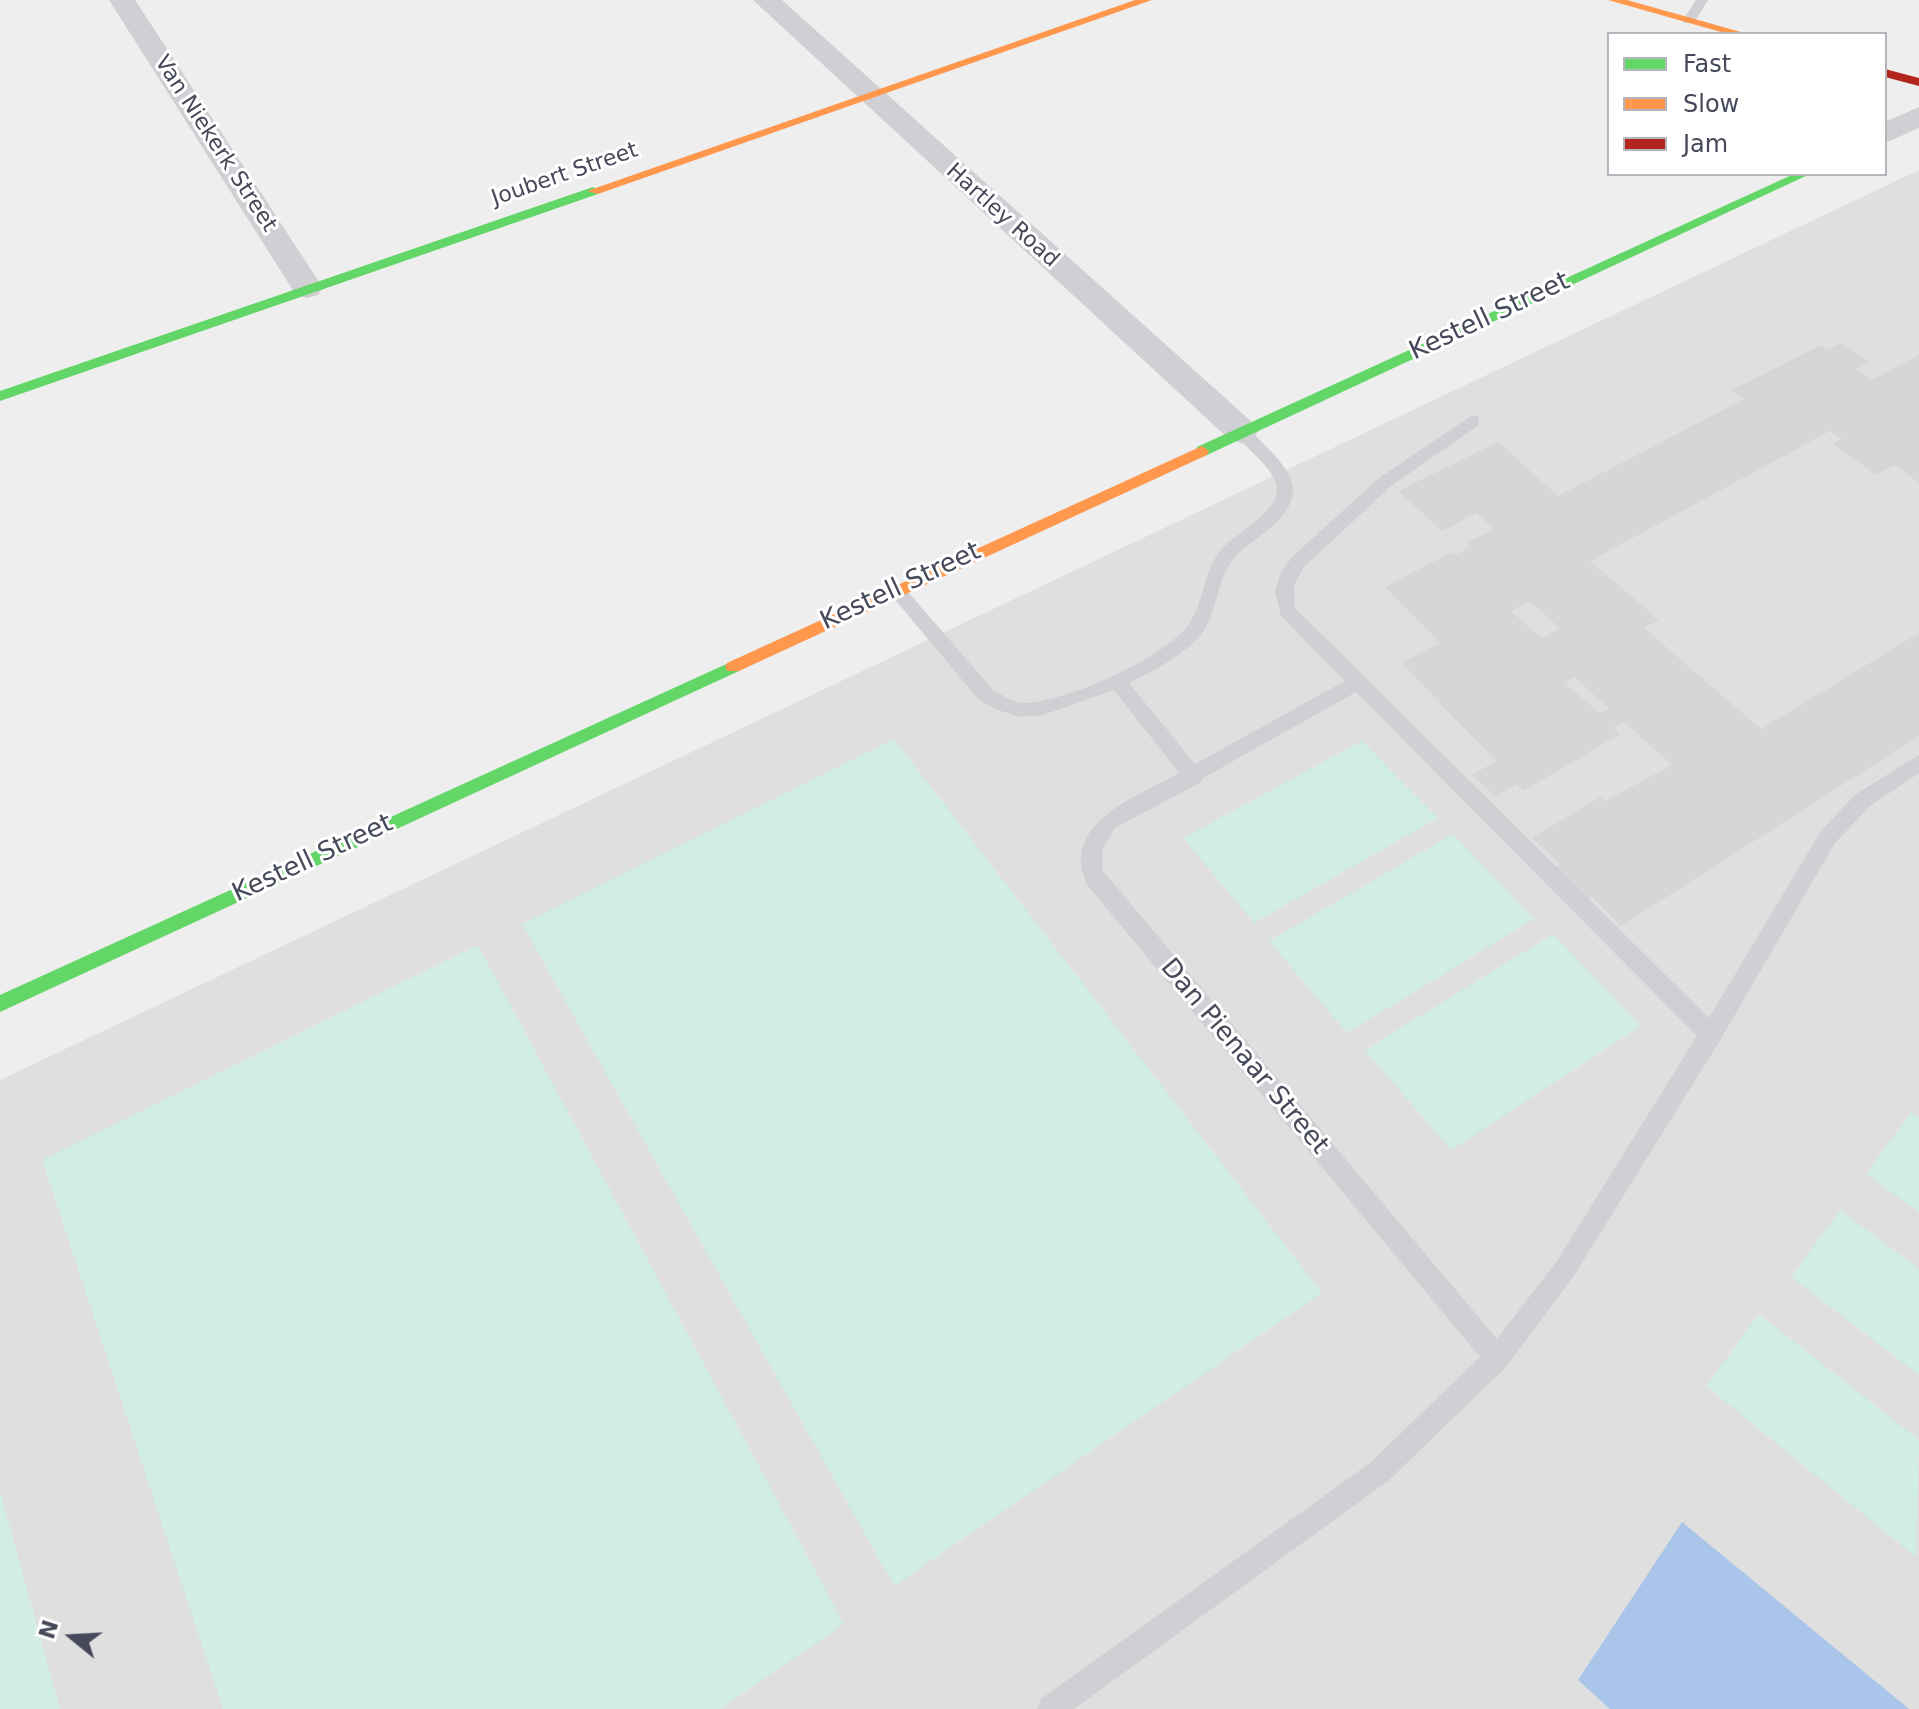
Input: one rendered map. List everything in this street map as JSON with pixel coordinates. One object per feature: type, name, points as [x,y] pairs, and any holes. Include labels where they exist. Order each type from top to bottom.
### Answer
[{"type":"street","name":"Van Niekerk Street","points":[[122,0],[307,288]]},
{"type":"street","name":"Hartley Road","points":[[766,0],[1241,431]]},
{"type":"street","name":"Joubert Street","points":[[0,396],[1146,0]]},
{"type":"street","points":[[1614,0],[1734,32]]},
{"type":"street","points":[[1887,74],[1919,82]]},
{"type":"street","points":[[1887,133],[1919,116]]},
{"type":"street","name":"Kestell Street","points":[[0,1004],[1800,176]]},
{"type":"lane","points":[[1689,20],[1702,0]]},
{"type":"lane","points":[[1473,421],[1385,482],[1286,575],[1283,593],[1287,611],[1711,1035]]},
{"type":"lane","points":[[896,590],[986,695],[1006,706],[1025,710],[1044,706],[1117,681],[1193,633],[1205,613],[1212,582],[1225,557],[1279,511],[1285,489],[1281,480],[1241,431]]},
{"type":"lane","points":[[1117,681],[1194,777]]},
{"type":"lane","name":"Dan Pienaar Street","points":[[1359,682],[1194,777],[1108,822],[1093,842],[1089,861],[1095,880],[1497,1358]]},
{"type":"lane","points":[[1051,1709],[1379,1472],[1497,1358],[1565,1269],[1711,1035],[1828,837],[1863,800],[1919,763]]},
{"type":"shaded area","points":[[1919,170],[1919,1709],[0,1709],[0,1080]]},
{"type":"green space","points":[[894,739],[1322,1293],[894,1586],[522,924]]},
{"type":"green space","points":[[1362,741],[1438,818],[1254,923],[1183,838]]},
{"type":"green space","points":[[1453,834],[1534,919],[1347,1033],[1269,941]]},
{"type":"green space","points":[[1553,934],[1641,1026],[1451,1150],[1365,1050]]},
{"type":"green space","points":[[478,945],[844,1624],[720,1709],[223,1709],[42,1160]]},
{"type":"green space","points":[[1911,1112],[1919,1117],[1919,1212],[1866,1174]]},
{"type":"green space","points":[[1840,1210],[1919,1269],[1919,1375],[1791,1277]]},
{"type":"green space","points":[[1759,1314],[1919,1440],[1916,1557],[1706,1386]]},
{"type":"green space","points":[[0,1491],[60,1709],[0,1709]]},
{"type":"water","points":[[1682,1522],[1909,1709],[1610,1709],[1578,1680]]},
{"type":"building","points":[[1842,343],[1870,362],[1856,369],[1872,380],[1919,355],[1919,483],[1895,465],[1876,475],[1833,444],[1842,439],[1830,431],[1590,561],[1659,620],[1644,628],[1761,729],[1919,633],[1919,736],[1621,926],[1591,896],[1587,899],[1555,867],[1560,864],[1532,838],[1600,797],[1605,801],[1672,765],[1624,722],[1613,728],[1620,734],[1524,791],[1517,784],[1495,797],[1472,775],[1496,761],[1401,663],[1440,643],[1385,587],[1452,552],[1455,555],[1471,546],[1467,543],[1494,529],[1476,513],[1442,531],[1398,491],[1498,442],[1558,496],[1744,399],[1732,390],[1821,345],[1829,350]],"holes":[[[1529,601],[1560,628],[1542,638],[1511,611]],[[1574,677],[1609,708],[1600,713],[1565,683]]]},
{"type":"traffic: fast","points":[[1202,451],[1800,176]]},
{"type":"traffic: fast","points":[[0,396],[593,191]]},
{"type":"traffic: fast","points":[[0,1004],[733,667]]},
{"type":"traffic: slow","points":[[593,191],[1146,0]]},
{"type":"traffic: slow","points":[[1614,0],[1734,32]]},
{"type":"traffic: slow","points":[[733,667],[1202,451]]},
{"type":"traffic: jam","points":[[1887,74],[1919,82]]}]
